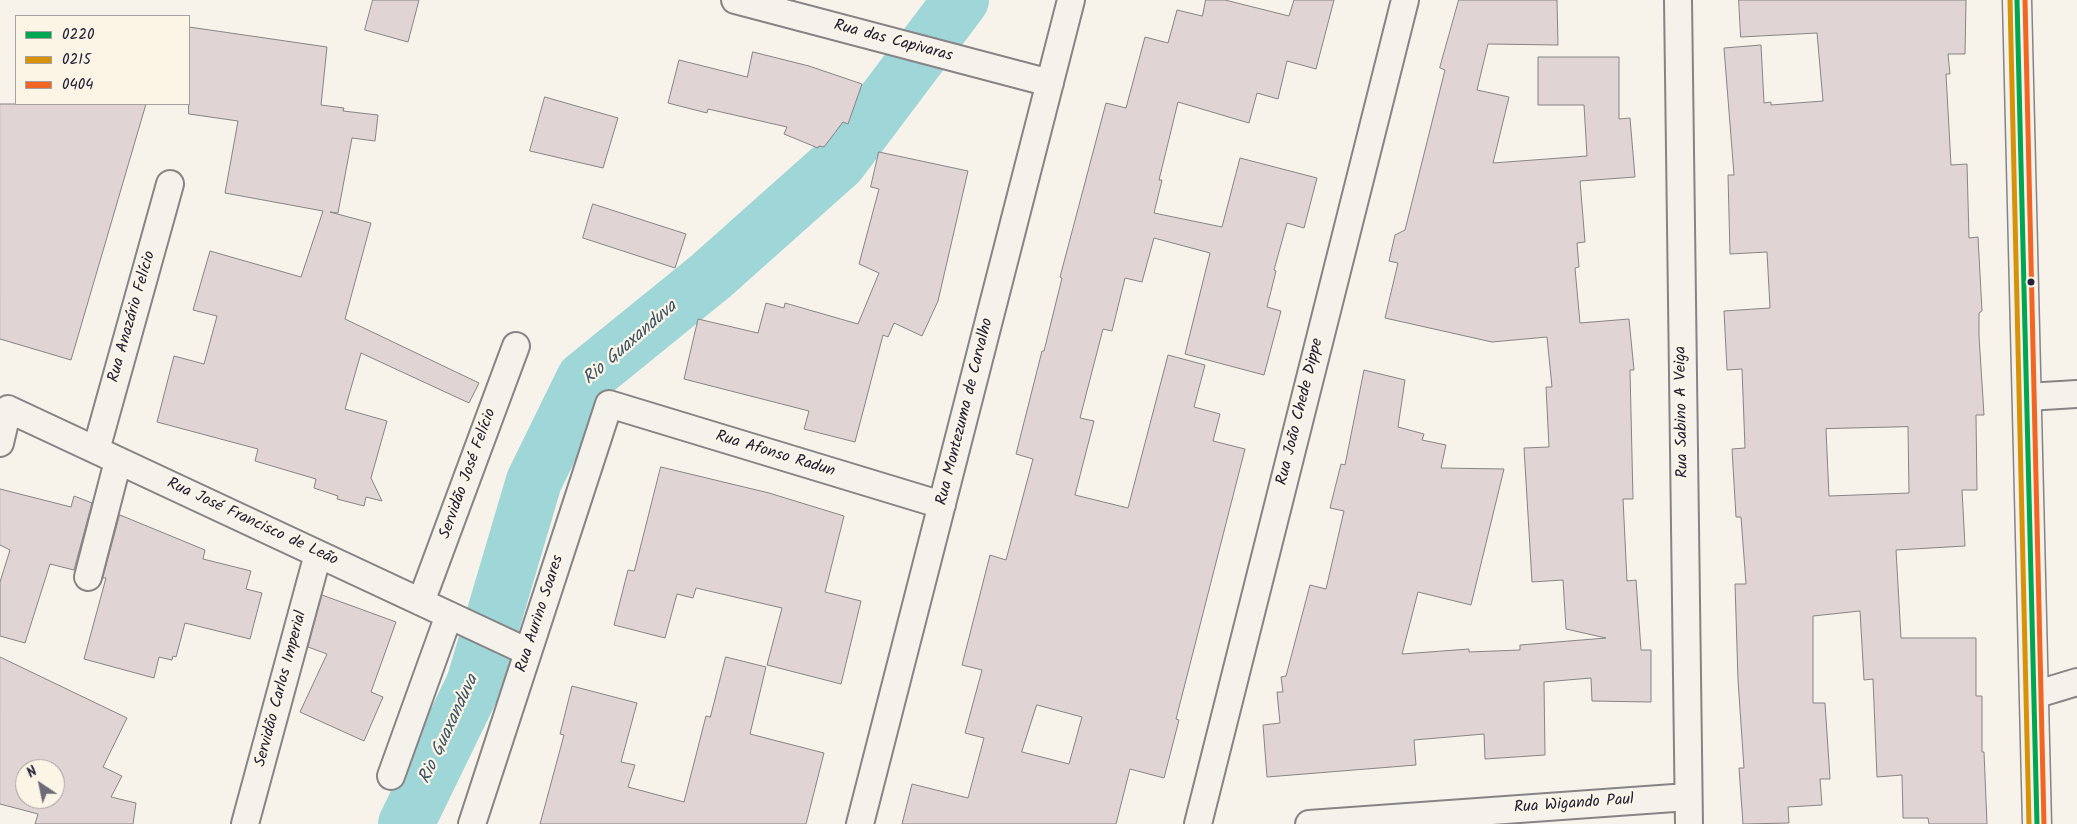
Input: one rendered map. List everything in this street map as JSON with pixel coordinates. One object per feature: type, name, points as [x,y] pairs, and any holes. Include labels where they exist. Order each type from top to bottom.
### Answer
[{"type":"main road","points":[[2017,0],[2037,824]]},
{"type":"street","name":"Rua das Capivaras","points":[[735,0],[1050,83]]},
{"type":"street","name":"Rua Montezuma de Carvalho","points":[[860,824],[1071,0]]},
{"type":"street","name":"Rua João Chede Dippe","points":[[1198,824],[1405,0]]},
{"type":"street","name":"Rua Sabino A Veiga","points":[[1678,0],[1689,824]]},
{"type":"street","name":"Rua Anazário Felício","points":[[88,577],[107,455],[170,184]]},
{"type":"street","name":"Servidão José Felício","points":[[421,602],[516,346]]},
{"type":"street","points":[[2027,396],[2077,394]]},
{"type":"street","name":"Rua Afonso Radun","points":[[609,404],[942,505]]},
{"type":"street","name":"Rua Aurino Soares","points":[[472,824],[517,647],[609,404]]},
{"type":"street","name":"Rua José Francisco de Leão","points":[[0,443],[8,409],[517,647]]},
{"type":"street","name":"Servidão Carlos Imperial","points":[[245,824],[318,554]]},
{"type":"street","points":[[391,776],[449,615]]},
{"type":"street","points":[[2034,694],[2077,682]]},
{"type":"street","name":"Rua Wigando Paul","points":[[1310,824],[1688,797]]},
{"type":"building","points":[[373,0],[419,0],[408,42],[365,30]]},
{"type":"building","points":[[1206,0],[1225,0],[1289,16],[1294,0],[1334,0],[1316,69],[1287,61],[1278,99],[1257,93],[1249,123],[1178,102],[1159,180],[1162,180],[1154,213],[1222,227],[1240,158],[1317,178],[1304,228],[1287,223],[1274,270],[1276,271],[1267,307],[1281,311],[1264,375],[1185,354],[1210,253],[1154,238],[1142,282],[1125,278],[1112,331],[1103,329],[1080,418],[1094,421],[1075,495],[1128,508],[1168,355],[1205,365],[1194,407],[1220,414],[1213,441],[1245,449],[1176,719],[1179,720],[1164,778],[1130,769],[1116,824],[902,824],[912,784],[968,798],[984,738],[965,733],[982,670],[962,665],[990,555],[1006,560],[1033,459],[1016,454],[1042,351],[1044,351],[1062,278],[1060,277],[1106,103],[1126,108],[1145,37],[1168,43],[1177,10],[1202,16]],"holes":[[[1037,705],[1082,717],[1069,764],[1022,752]]]},
{"type":"building","points":[[1459,0],[1557,0],[1558,45],[1488,44],[1477,90],[1509,97],[1493,163],[1587,156],[1584,105],[1538,105],[1538,57],[1619,57],[1619,119],[1630,118],[1635,177],[1580,181],[1585,242],[1577,243],[1579,267],[1575,268],[1580,323],[1629,319],[1634,370],[1630,370],[1633,499],[1623,499],[1627,581],[1636,580],[1641,650],[1651,650],[1651,702],[1592,701],[1591,678],[1544,682],[1545,755],[1485,759],[1484,734],[1414,740],[1416,765],[1267,777],[1263,725],[1280,723],[1277,692],[1283,692],[1281,677],[1286,676],[1310,585],[1326,589],[1344,511],[1330,508],[1341,464],[1345,465],[1364,370],[1405,380],[1398,427],[1424,434],[1422,440],[1446,445],[1441,468],[1504,469],[1471,605],[1418,592],[1402,654],[1469,649],[1469,652],[1520,650],[1520,645],[1606,638],[1566,629],[1563,580],[1532,582],[1524,448],[1549,447],[1546,387],[1552,387],[1547,337],[1492,342],[1385,318],[1398,263],[1389,261],[1395,235],[1405,230],[1445,70],[1440,68]]},
{"type":"building","points":[[1739,0],[1966,0],[1965,54],[1948,54],[1950,74],[1946,74],[1951,165],[1967,164],[1969,238],[1978,237],[1982,311],[1979,313],[1979,336],[1984,415],[1976,415],[1977,490],[1962,490],[1965,546],[1896,550],[1901,638],[1976,638],[1976,696],[1982,696],[1982,752],[1984,752],[1987,824],[1929,824],[1928,818],[1903,818],[1902,775],[1877,777],[1873,679],[1864,680],[1860,611],[1813,616],[1813,703],[1825,703],[1830,779],[1820,779],[1822,805],[1788,807],[1789,823],[1743,824],[1739,768],[1744,768],[1738,680],[1735,584],[1746,584],[1741,517],[1736,517],[1732,449],[1745,448],[1742,369],[1727,370],[1724,311],[1770,308],[1767,252],[1730,254],[1728,175],[1734,175],[1724,48],[1761,45],[1764,103],[1771,102],[1771,105],[1823,101],[1817,33],[1741,37]],"holes":[[[1908,427],[1909,493],[1829,496],[1826,429]]]},
{"type":"building","points":[[190,27],[327,47],[321,105],[344,108],[343,111],[378,115],[375,141],[352,138],[338,213],[330,212],[371,223],[345,319],[479,383],[469,403],[361,353],[345,409],[387,421],[371,478],[382,501],[366,497],[364,506],[337,499],[338,496],[314,488],[316,479],[255,461],[258,449],[157,422],[174,356],[204,364],[217,316],[193,310],[210,251],[301,277],[323,211],[225,193],[238,121],[189,114]]},
{"type":"building","points":[[753,52],[809,66],[862,84],[848,124],[843,122],[824,147],[819,146],[818,148],[784,134],[787,127],[708,109],[707,113],[668,103],[679,60],[747,77]]},
{"type":"building","points":[[545,97],[618,118],[603,168],[530,151]]},
{"type":"building","points":[[0,104],[146,105],[71,360],[0,339]]},
{"type":"building","points":[[879,152],[968,171],[938,301],[922,336],[894,323],[888,337],[883,335],[855,442],[804,429],[809,411],[684,379],[698,319],[758,333],[766,303],[784,308],[785,303],[858,324],[879,273],[859,264],[879,189],[871,187]]},
{"type":"building","points":[[593,204],[686,234],[675,268],[583,238]]},
{"type":"building","points":[[661,467],[769,493],[844,516],[825,592],[861,601],[841,684],[767,665],[782,608],[696,588],[693,598],[677,594],[665,638],[614,625],[628,570],[634,571]]},
{"type":"building","points":[[0,489],[71,507],[74,496],[92,503],[74,570],[50,564],[25,643],[0,636],[0,582],[10,550],[0,545]]},
{"type":"building","points":[[120,515],[205,550],[203,559],[251,571],[246,589],[262,593],[250,639],[185,623],[176,657],[173,656],[172,660],[159,657],[154,678],[84,659],[106,578],[103,578]]},
{"type":"building","points":[[322,595],[396,622],[371,692],[383,697],[364,741],[300,712],[327,654],[308,647]]},
{"type":"building","points":[[0,657],[127,718],[103,767],[122,776],[111,797],[136,803],[133,824],[35,824],[38,814],[19,809],[65,809],[65,759],[15,759],[15,808],[0,804]]},
{"type":"building","points":[[726,657],[766,667],[750,734],[824,753],[806,824],[540,824],[564,735],[560,734],[572,686],[637,703],[621,762],[635,765],[628,787],[684,802],[706,716],[710,717]]},
{"type":"waterway","name":"Rio Guaxanduva","points":[[406,824],[474,684],[534,481],[584,379],[711,276],[839,162],[961,0]]},
{"type":"transit line","name":"0215","points":[[2010,0],[2029,824]]},
{"type":"transit line","name":"0220","points":[[2017,0],[2037,824]]},
{"type":"transit line","name":"0404","points":[[2025,0],[2044,824]]}]
